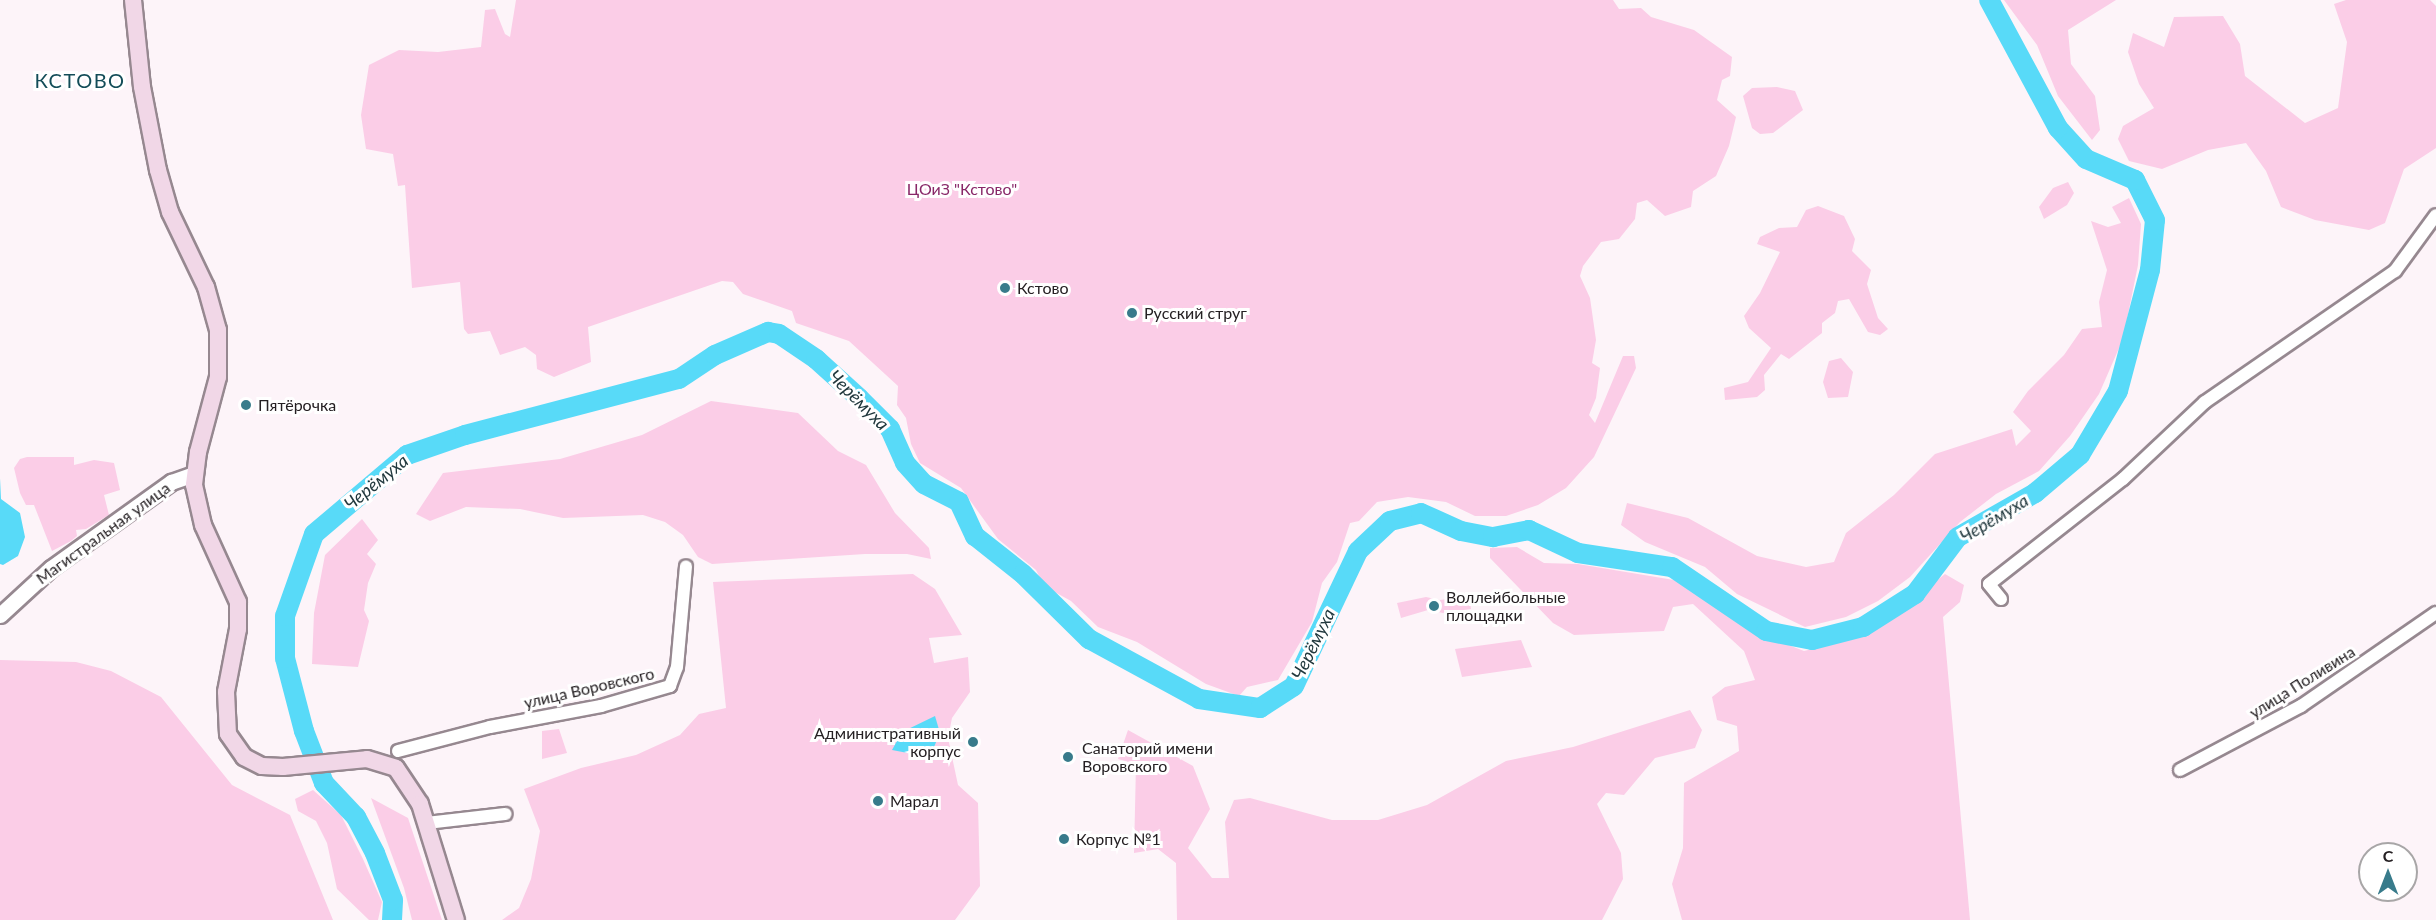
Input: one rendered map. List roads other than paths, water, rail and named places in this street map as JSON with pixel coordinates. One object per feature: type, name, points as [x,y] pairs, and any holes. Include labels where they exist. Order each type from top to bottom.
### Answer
[{"type":"main road","points":[[133,0],[140,76],[158,170],[170,212],[206,287],[218,330],[218,376],[194,474],[202,525],[238,602],[238,629],[226,692],[228,734],[237,750],[253,763],[283,768],[359,759],[381,761],[396,768],[415,793],[456,920]]},
{"type":"street","points":[[2001,599],[1989,584],[2123,479],[2205,402],[2396,271],[2436,215]]},
{"type":"street","name":"Магистральная улица","points":[[0,615],[59,562],[171,482],[194,474]]},
{"type":"street","name":"улица Воровского","points":[[398,751],[490,727],[601,706],[670,686],[677,667],[686,566]]},
{"type":"street","name":"улица Поливина","points":[[2180,770],[2301,706],[2436,613]]},
{"type":"street","points":[[426,823],[505,814]]},
{"type":"water","points":[[0,478],[1,499],[20,513],[25,537],[18,556],[3,565],[0,564]]},
{"type":"water","points":[[935,716],[940,733],[934,747],[913,754],[892,750],[902,732]]},
{"type":"waterway","name":"Черёмуха","points":[[392,920],[393,900],[375,853],[356,817],[324,783],[304,731],[285,658],[285,616],[314,534],[407,455],[465,435],[679,379],[715,355],[768,332],[779,334],[816,359],[859,398],[890,429],[905,463],[924,484],[959,502],[975,536],[1023,574],[1089,639],[1199,699],[1260,708],[1294,686],[1358,551],[1390,521],[1421,513],[1461,531],[1493,537],[1529,530],[1578,553],[1672,567],[1766,631],[1812,640],[1863,627],[1915,594],[1958,537],[2035,493],[2080,455],[2118,391],[2150,270],[2155,220],[2135,180],[2086,159],[2058,128],[1989,0]]},
{"type":"place","name":"Кстово","points":[[1005,288]]},
{"type":"place","name":"Русский струг","points":[[1132,313]]},
{"type":"place","name":"Пятёрочка","points":[[246,405]]},
{"type":"place","name":"Воллейбольные площадки","points":[[1434,606]]},
{"type":"place","name":"Административный корпус","points":[[973,742]]},
{"type":"place","name":"Санаторий имени Воровского","points":[[1068,757]]},
{"type":"place","name":"Марал","points":[[878,801]]},
{"type":"place","name":"Корпус №1","points":[[1064,839]]},
{"type":"district","name":"КСТОВО","points":[[80,80]]},
{"type":"park label","name":"ЦОиЗ \"Кстово\"","points":[[962,189]]}]
